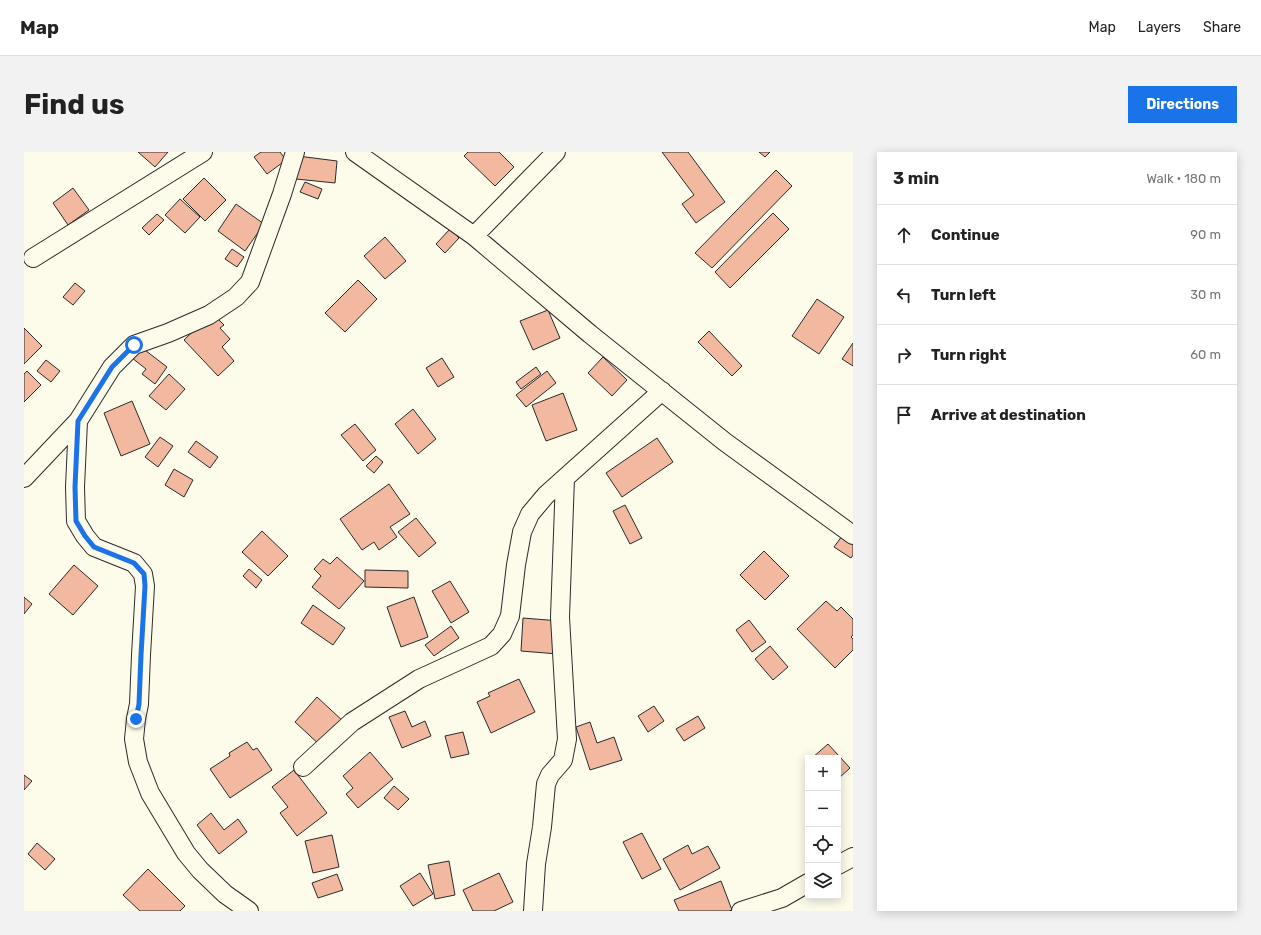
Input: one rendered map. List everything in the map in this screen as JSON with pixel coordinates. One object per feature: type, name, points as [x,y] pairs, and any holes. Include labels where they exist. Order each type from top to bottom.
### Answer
[{"type":"street","points":[[33,258],[203,152]]},
{"type":"street","points":[[24,478],[78,421],[112,367],[134,345],[168,333],[209,315],[236,297],[250,282],[282,194],[295,152]]},
{"type":"street","points":[[355,152],[474,236],[590,334],[726,442],[851,530]]},
{"type":"street","points":[[474,236],[556,152]]},
{"type":"street","points":[[303,767],[352,722],[419,679],[491,646],[502,634],[510,616],[516,565],[522,532],[530,514],[546,494],[662,391]]},
{"type":"street","points":[[78,421],[75,487],[76,521],[94,547],[134,563],[144,574],[145,586],[139,704],[134,739],[141,768],[150,793],[186,853],[200,870],[225,894],[249,911]]},
{"type":"street","points":[[533,911],[536,864],[542,827],[546,784],[555,768],[564,760],[566,745],[560,616],[565,478]]},
{"type":"street","points":[[841,863],[853,857]]},
{"type":"street","points":[[741,911],[782,898],[805,885]]},
{"type":"building","points":[[138,152],[168,152],[155,167]]},
{"type":"building","points":[[261,152],[280,152],[286,160],[267,174],[254,157]]},
{"type":"building","points":[[468,152],[499,152],[514,167],[495,186],[464,156]]},
{"type":"building","points":[[662,152],[688,152],[725,202],[696,223],[682,204],[694,195]]},
{"type":"building","points":[[759,152],[770,152],[765,157]]},
{"type":"building","points":[[298,156],[337,161],[335,183],[296,179]]},
{"type":"building","points":[[776,170],[792,186],[712,268],[695,253]]},
{"type":"building","points":[[204,178],[226,200],[205,221],[183,199]]},
{"type":"building","points":[[305,182],[322,189],[318,199],[300,192]]},
{"type":"building","points":[[73,188],[89,210],[68,225],[53,203]]},
{"type":"building","points":[[180,199],[200,217],[185,233],[165,215]]},
{"type":"building","points":[[236,204],[264,224],[245,251],[218,231]]},
{"type":"building","points":[[773,213],[789,229],[730,288],[715,272]]},
{"type":"building","points":[[157,214],[164,220],[149,235],[142,228]]},
{"type":"building","points":[[450,229],[459,238],[445,253],[436,244]]},
{"type":"building","points":[[385,237],[406,261],[385,279],[364,256]]},
{"type":"building","points":[[232,249],[244,257],[237,267],[225,259]]},
{"type":"building","points":[[358,280],[377,299],[345,332],[325,313]]},
{"type":"building","points":[[75,283],[85,291],[73,305],[63,297]]},
{"type":"building","points":[[817,299],[844,317],[819,354],[792,336]]},
{"type":"building","points":[[548,310],[560,338],[533,350],[520,321]]},
{"type":"building","points":[[212,313],[224,325],[220,328],[230,339],[222,347],[234,361],[218,376],[184,340]]},
{"type":"building","points":[[24,328],[42,346],[24,364]]},
{"type":"building","points":[[709,331],[742,366],[732,376],[698,342]]},
{"type":"building","points":[[853,343],[853,366],[842,359]]},
{"type":"building","points":[[141,347],[167,367],[155,384],[142,374],[146,369],[132,358]]},
{"type":"building","points":[[603,357],[627,380],[612,396],[588,373]]},
{"type":"building","points":[[442,358],[454,377],[438,387],[426,368]]},
{"type":"building","points":[[46,360],[60,371],[51,382],[37,371]]},
{"type":"building","points":[[536,367],[541,374],[521,389],[516,382]]},
{"type":"building","points":[[27,371],[41,385],[24,402],[24,374]]},
{"type":"building","points":[[547,371],[556,383],[526,407],[516,395]]},
{"type":"building","points":[[169,374],[185,389],[166,410],[149,396]]},
{"type":"building","points":[[563,393],[577,430],[546,441],[532,405]]},
{"type":"building","points":[[132,401],[150,444],[121,456],[104,413]]},
{"type":"building","points":[[413,409],[436,439],[418,454],[395,424]]},
{"type":"building","points":[[355,424],[376,450],[363,461],[341,435]]},
{"type":"building","points":[[160,437],[173,446],[158,467],[145,457]]},
{"type":"building","points":[[657,438],[673,462],[622,497],[606,473]]},
{"type":"building","points":[[196,441],[218,457],[210,468],[188,452]]},
{"type":"building","points":[[376,456],[383,462],[374,473],[366,466]]},
{"type":"building","points":[[174,469],[193,480],[184,497],[165,485]]},
{"type":"building","points":[[389,484],[410,514],[390,527],[397,537],[379,550],[374,542],[362,550],[340,519]]},
{"type":"building","points":[[625,505],[642,538],[630,544],[613,511]]},
{"type":"building","points":[[416,518],[436,543],[419,557],[398,532]]},
{"type":"building","points":[[262,531],[288,556],[268,576],[242,552]]},
{"type":"building","points":[[842,536],[853,543],[853,555],[851,558],[834,547]]},
{"type":"building","points":[[764,551],[789,576],[765,600],[740,575]]},
{"type":"building","points":[[337,557],[364,581],[339,609],[312,587],[321,576],[314,569],[323,559],[330,564]]},
{"type":"building","points":[[74,565],[98,586],[73,615],[49,594]]},
{"type":"building","points":[[249,569],[262,580],[256,588],[243,576]]},
{"type":"building","points":[[365,570],[408,571],[408,588],[365,587]]},
{"type":"building","points":[[450,581],[469,612],[451,623],[432,591]]},
{"type":"building","points":[[24,597],[32,604],[24,614]]},
{"type":"building","points":[[414,597],[428,637],[401,647],[387,607]]},
{"type":"building","points":[[826,601],[837,611],[841,607],[853,619],[853,635],[851,637],[853,639],[853,650],[835,668],[797,629]]},
{"type":"building","points":[[313,605],[345,628],[333,645],[301,623]]},
{"type":"building","points":[[523,618],[560,621],[558,654],[521,651]]},
{"type":"building","points":[[749,620],[766,642],[752,652],[736,630]]},
{"type":"building","points":[[451,626],[459,638],[434,656],[425,645]]},
{"type":"building","points":[[770,646],[788,667],[773,680],[755,659]]},
{"type":"building","points":[[519,679],[535,712],[491,733],[477,702],[490,696],[488,693]]},
{"type":"building","points":[[317,697],[344,722],[322,747],[295,722]]},
{"type":"building","points":[[654,706],[664,721],[648,732],[638,716]]},
{"type":"building","points":[[405,711],[412,727],[425,721],[431,736],[402,748],[389,717]]},
{"type":"building","points":[[698,716],[705,728],[684,741],[676,729]]},
{"type":"building","points":[[590,722],[597,743],[614,737],[622,760],[590,770],[576,727]]},
{"type":"building","points":[[463,732],[469,754],[451,758],[445,736]]},
{"type":"building","points":[[247,742],[253,750],[257,748],[272,770],[230,798],[210,769],[230,756],[229,753]]},
{"type":"building","points":[[828,744],[838,755],[815,755]]},
{"type":"building","points":[[370,752],[393,779],[358,808],[346,794],[353,788],[343,776]]},
{"type":"building","points":[[841,758],[850,768],[841,776]]},
{"type":"building","points":[[294,770],[327,813],[297,836],[280,813],[288,807],[272,787]]},
{"type":"building","points":[[24,775],[32,781],[24,790]]},
{"type":"building","points":[[394,786],[409,799],[398,810],[384,798]]},
{"type":"building","points":[[211,813],[224,830],[238,819],[247,832],[219,854],[197,825]]},
{"type":"building","points":[[642,833],[661,869],[642,879],[623,842]]},
{"type":"building","points":[[332,835],[339,867],[313,873],[305,841]]},
{"type":"building","points":[[37,843],[55,859],[45,870],[28,854]]},
{"type":"building","points":[[688,845],[692,854],[708,846],[720,868],[680,890],[663,859]]},
{"type":"building","points":[[449,861],[455,895],[435,899],[428,865]]},
{"type":"building","points":[[148,869],[185,906],[180,911],[140,911],[123,895]]},
{"type":"building","points":[[420,873],[433,894],[413,906],[400,886]]},
{"type":"building","points":[[499,873],[513,902],[494,911],[473,911],[463,890]]},
{"type":"building","points":[[337,874],[343,890],[318,898],[312,883]]},
{"type":"building","points":[[721,881],[732,910],[679,911],[674,900]]},
{"type":"route","points":[[134,345],[112,367],[78,421],[75,487],[76,521],[85,536],[94,547],[108,554],[134,563],[144,574],[145,586],[139,704],[136,719]]}]
